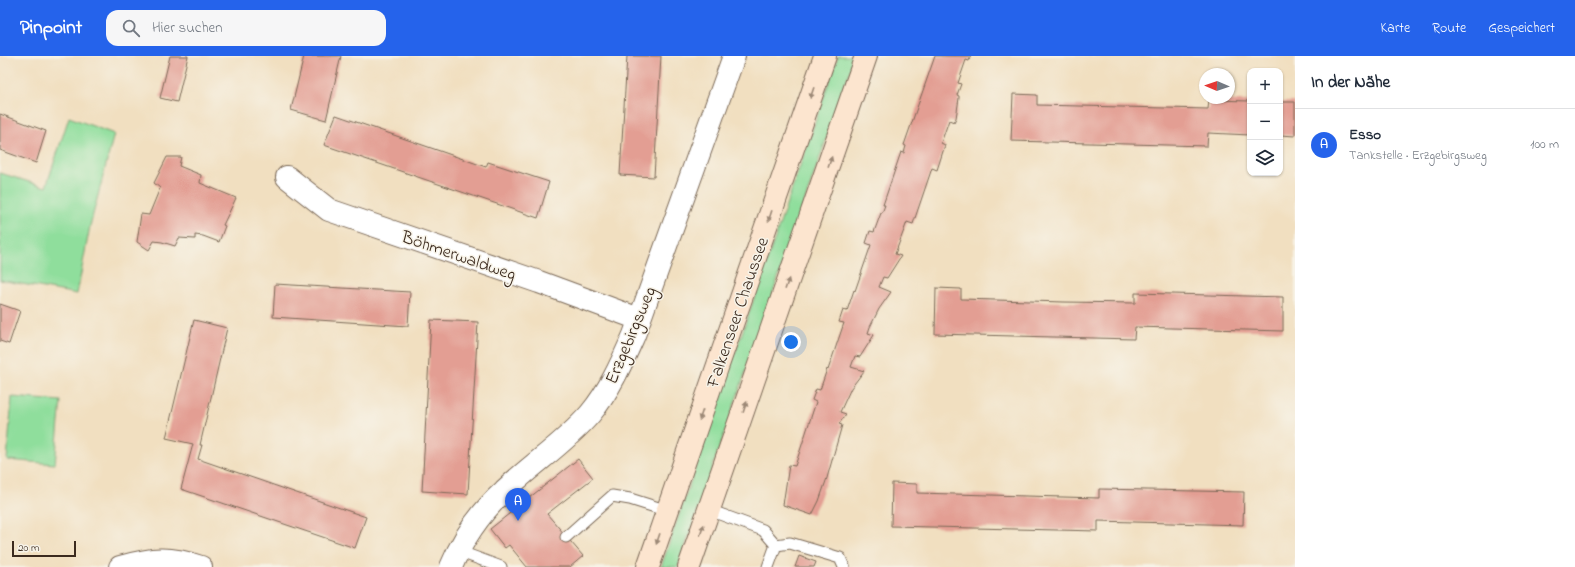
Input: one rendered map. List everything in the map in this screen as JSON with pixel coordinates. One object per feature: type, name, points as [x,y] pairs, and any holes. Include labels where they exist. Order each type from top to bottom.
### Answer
[{"type":"main road","name":"Falkenseer Chaussee","points":[[648,567],[825,56]]},
{"type":"main road","points":[[689,567],[866,56]]},
{"type":"street","name":"Erzgebirgsweg","points":[[454,559],[478,518],[504,490],[560,444],[590,413],[615,377],[634,334],[734,56]]},
{"type":"street","name":"Böhmerwaldweg","points":[[286,177],[329,210],[539,282],[639,319]]},
{"type":"street","points":[[120,567],[140,561],[163,558],[183,561],[201,567]]},
{"type":"lane","points":[[566,537],[612,496],[630,499],[668,510]]},
{"type":"lane","points":[[709,510],[763,530],[776,545]]},
{"type":"lane","points":[[776,545],[790,543],[840,558],[844,567]]},
{"type":"lane","points":[[768,567],[776,545]]},
{"type":"lane","points":[[454,559],[501,567]]},
{"type":"green space","points":[[838,56],[855,56],[678,567],[661,567]]},
{"type":"green space","points":[[69,117],[114,134],[90,226],[77,294],[0,280],[0,173],[46,187]]},
{"type":"green space","points":[[12,397],[61,401],[55,464],[7,460]]},
{"type":"building","points":[[170,56],[188,56],[177,102],[160,98]]},
{"type":"building","points":[[304,56],[341,56],[326,120],[291,110]]},
{"type":"building","points":[[627,56],[661,56],[654,177],[620,175]]},
{"type":"building","points":[[935,56],[971,56],[969,61],[966,60],[958,83],[961,84],[957,95],[959,98],[956,118],[954,122],[949,120],[941,143],[945,145],[937,170],[932,168],[913,224],[907,222],[895,254],[901,256],[887,278],[883,277],[879,287],[891,292],[879,309],[870,327],[868,333],[874,335],[860,357],[855,356],[851,367],[864,371],[851,388],[840,412],[846,414],[839,424],[842,425],[827,478],[819,501],[812,515],[783,505],[789,465],[795,466],[816,402],[812,400],[816,389],[820,390],[827,369],[828,370],[844,323],[839,322],[843,310],[847,311],[854,290],[855,291],[871,245],[866,243],[870,231],[874,232],[885,205],[883,205],[901,152],[904,153],[906,146],[904,145]]},
{"type":"building","points":[[1013,94],[1037,95],[1037,105],[1208,109],[1209,104],[1235,104],[1235,101],[1247,101],[1247,135],[1208,133],[1207,146],[1011,141]]},
{"type":"building","points":[[1283,102],[1295,102],[1295,136],[1283,135]]},
{"type":"building","points":[[0,114],[46,131],[36,163],[0,150]]},
{"type":"building","points":[[336,115],[486,167],[488,162],[549,182],[538,218],[324,145]]},
{"type":"building","points":[[167,157],[181,157],[179,166],[201,175],[200,183],[236,198],[223,225],[225,226],[219,242],[203,236],[195,235],[195,239],[179,238],[175,246],[154,241],[149,250],[137,242],[141,214],[149,215],[160,188],[154,183]]},
{"type":"building","points":[[275,284],[410,292],[408,326],[273,317]]},
{"type":"building","points":[[936,288],[961,289],[961,299],[1064,302],[1135,303],[1135,293],[1283,297],[1283,331],[1135,327],[1134,339],[935,334]]},
{"type":"building","points":[[0,304],[20,311],[9,344],[0,341]]},
{"type":"building","points":[[194,320],[227,328],[198,459],[366,517],[355,548],[181,489],[193,444],[166,438]]},
{"type":"building","points":[[431,320],[478,322],[468,494],[422,491]]},
{"type":"building","points":[[578,459],[593,478],[547,514],[583,556],[570,567],[527,567],[509,545],[505,548],[490,529]]},
{"type":"building","points":[[892,483],[917,484],[917,493],[1099,498],[1099,489],[1244,492],[1243,525],[1098,521],[1098,531],[891,526]]},
{"type":"building","points":[[799,556],[816,562],[814,567],[795,567]]},
{"type":"place","name":"Esso","points":[[518,521]]}]
